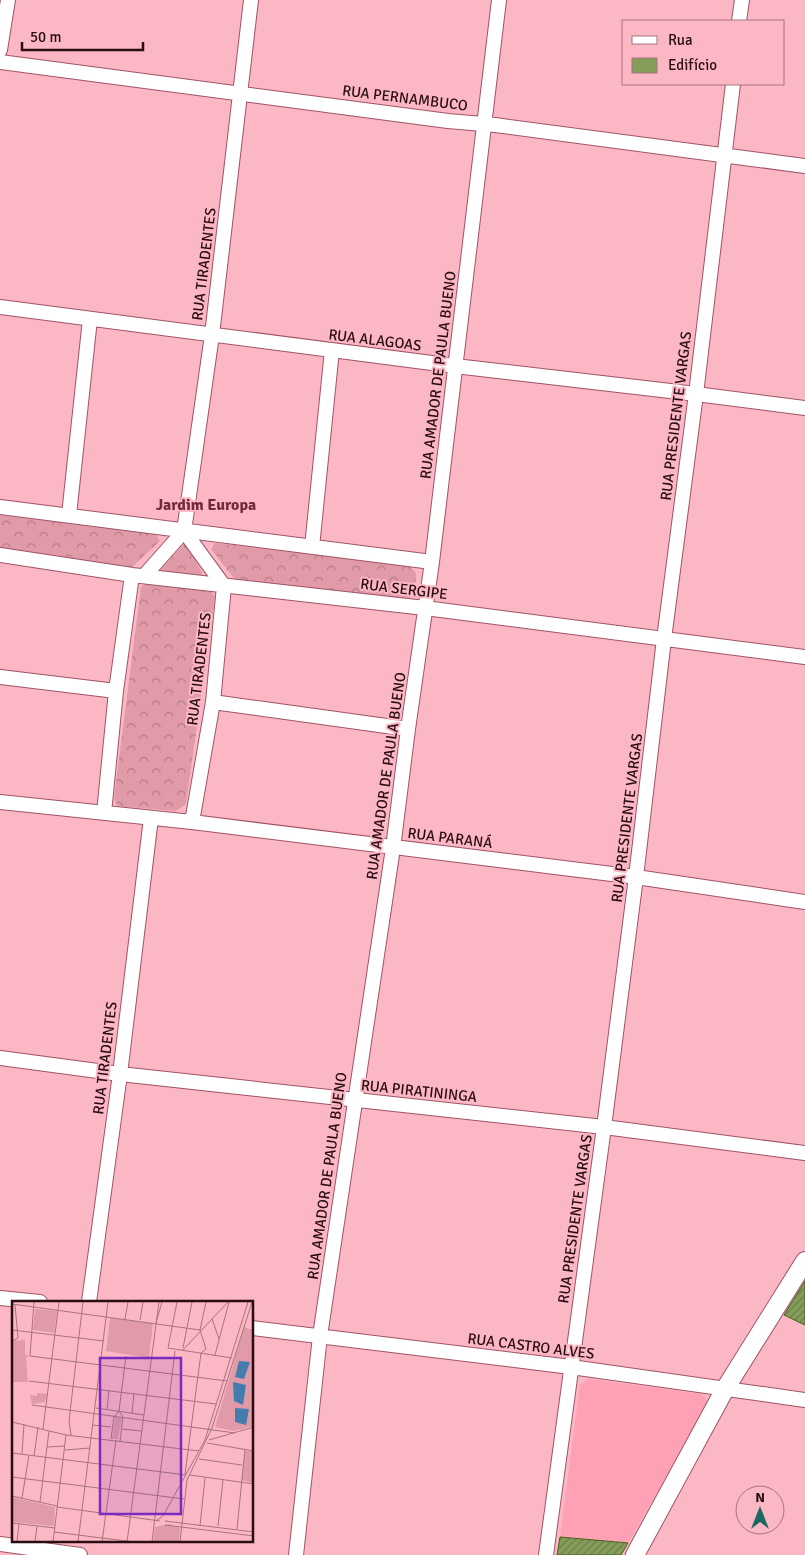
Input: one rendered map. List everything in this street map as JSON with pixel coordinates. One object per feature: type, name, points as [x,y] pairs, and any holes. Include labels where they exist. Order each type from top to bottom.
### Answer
[{"type":"street","points":[[0,50],[8,0]]},
{"type":"street","name":"RUA TIRADENTES","points":[[184,531],[212,335],[251,0]]},
{"type":"street","name":"RUA AMADOR DE PAULA BUENO","points":[[296,1555],[320,1336],[393,848],[432,562],[499,0]]},
{"type":"street","points":[[740,20],[742,0]]},
{"type":"street","name":"RUA PERNAMBUCO","points":[[0,62],[805,166]]},
{"type":"street","name":"RUA PRESIDENTE VARGAS","points":[[546,1555],[636,877],[733,85]]},
{"type":"street","name":"RUA ALAGOAS","points":[[0,307],[455,366],[805,408]]},
{"type":"street","points":[[69,515],[90,319]]},
{"type":"street","points":[[312,547],[332,350]]},
{"type":"street","name":"RUA SERGIPE","points":[[0,507],[432,562]]},
{"type":"street","points":[[104,812],[116,691],[138,576],[184,531],[224,586]]},
{"type":"street","name":"RUA SERGIPE","points":[[0,555],[138,576],[425,608],[805,657]]},
{"type":"street","name":"RUA TIRADENTES","points":[[192,822],[213,702],[224,586]]},
{"type":"street","points":[[0,677],[116,691]]},
{"type":"street","points":[[213,702],[408,729]]},
{"type":"street","name":"RUA PARANÁ","points":[[0,802],[192,822],[636,877],[805,902]]},
{"type":"street","name":"RUA TIRADENTES","points":[[89,1301],[120,1074],[151,818]]},
{"type":"street","name":"RUA PIRATININGA","points":[[0,1058],[120,1074],[604,1127],[805,1153]]},
{"type":"street","points":[[635,1555],[725,1389],[805,1261]]},
{"type":"street","points":[[0,1298],[30,1301]]},
{"type":"street","name":"RUA CASTRO ALVES","points":[[254,1328],[571,1367],[805,1400]]},
{"type":"street","points":[[0,1544],[55,1549],[80,1555]]},
{"type":"shaded area","points":[[589,1379],[701,1394],[709,1403],[628,1543],[560,1537],[580,1384]]},
{"type":"green space","points":[[0,515],[156,534],[160,541],[131,568],[0,550]]},
{"type":"green space","points":[[185,543],[202,572],[201,578],[163,574],[160,570]]},
{"type":"green space","points":[[215,543],[409,565],[416,573],[415,594],[407,600],[236,581],[211,549]]},
{"type":"green space","points":[[148,582],[210,589],[215,597],[186,804],[176,811],[117,806],[114,798],[141,587]]},
{"type":"building","points":[[805,1281],[805,1325],[784,1315]]},
{"type":"building","points":[[560,1537],[628,1543],[621,1555],[557,1555]]},
{"type":"district","name":"Jardim Europa","points":[[206,504]]}]
